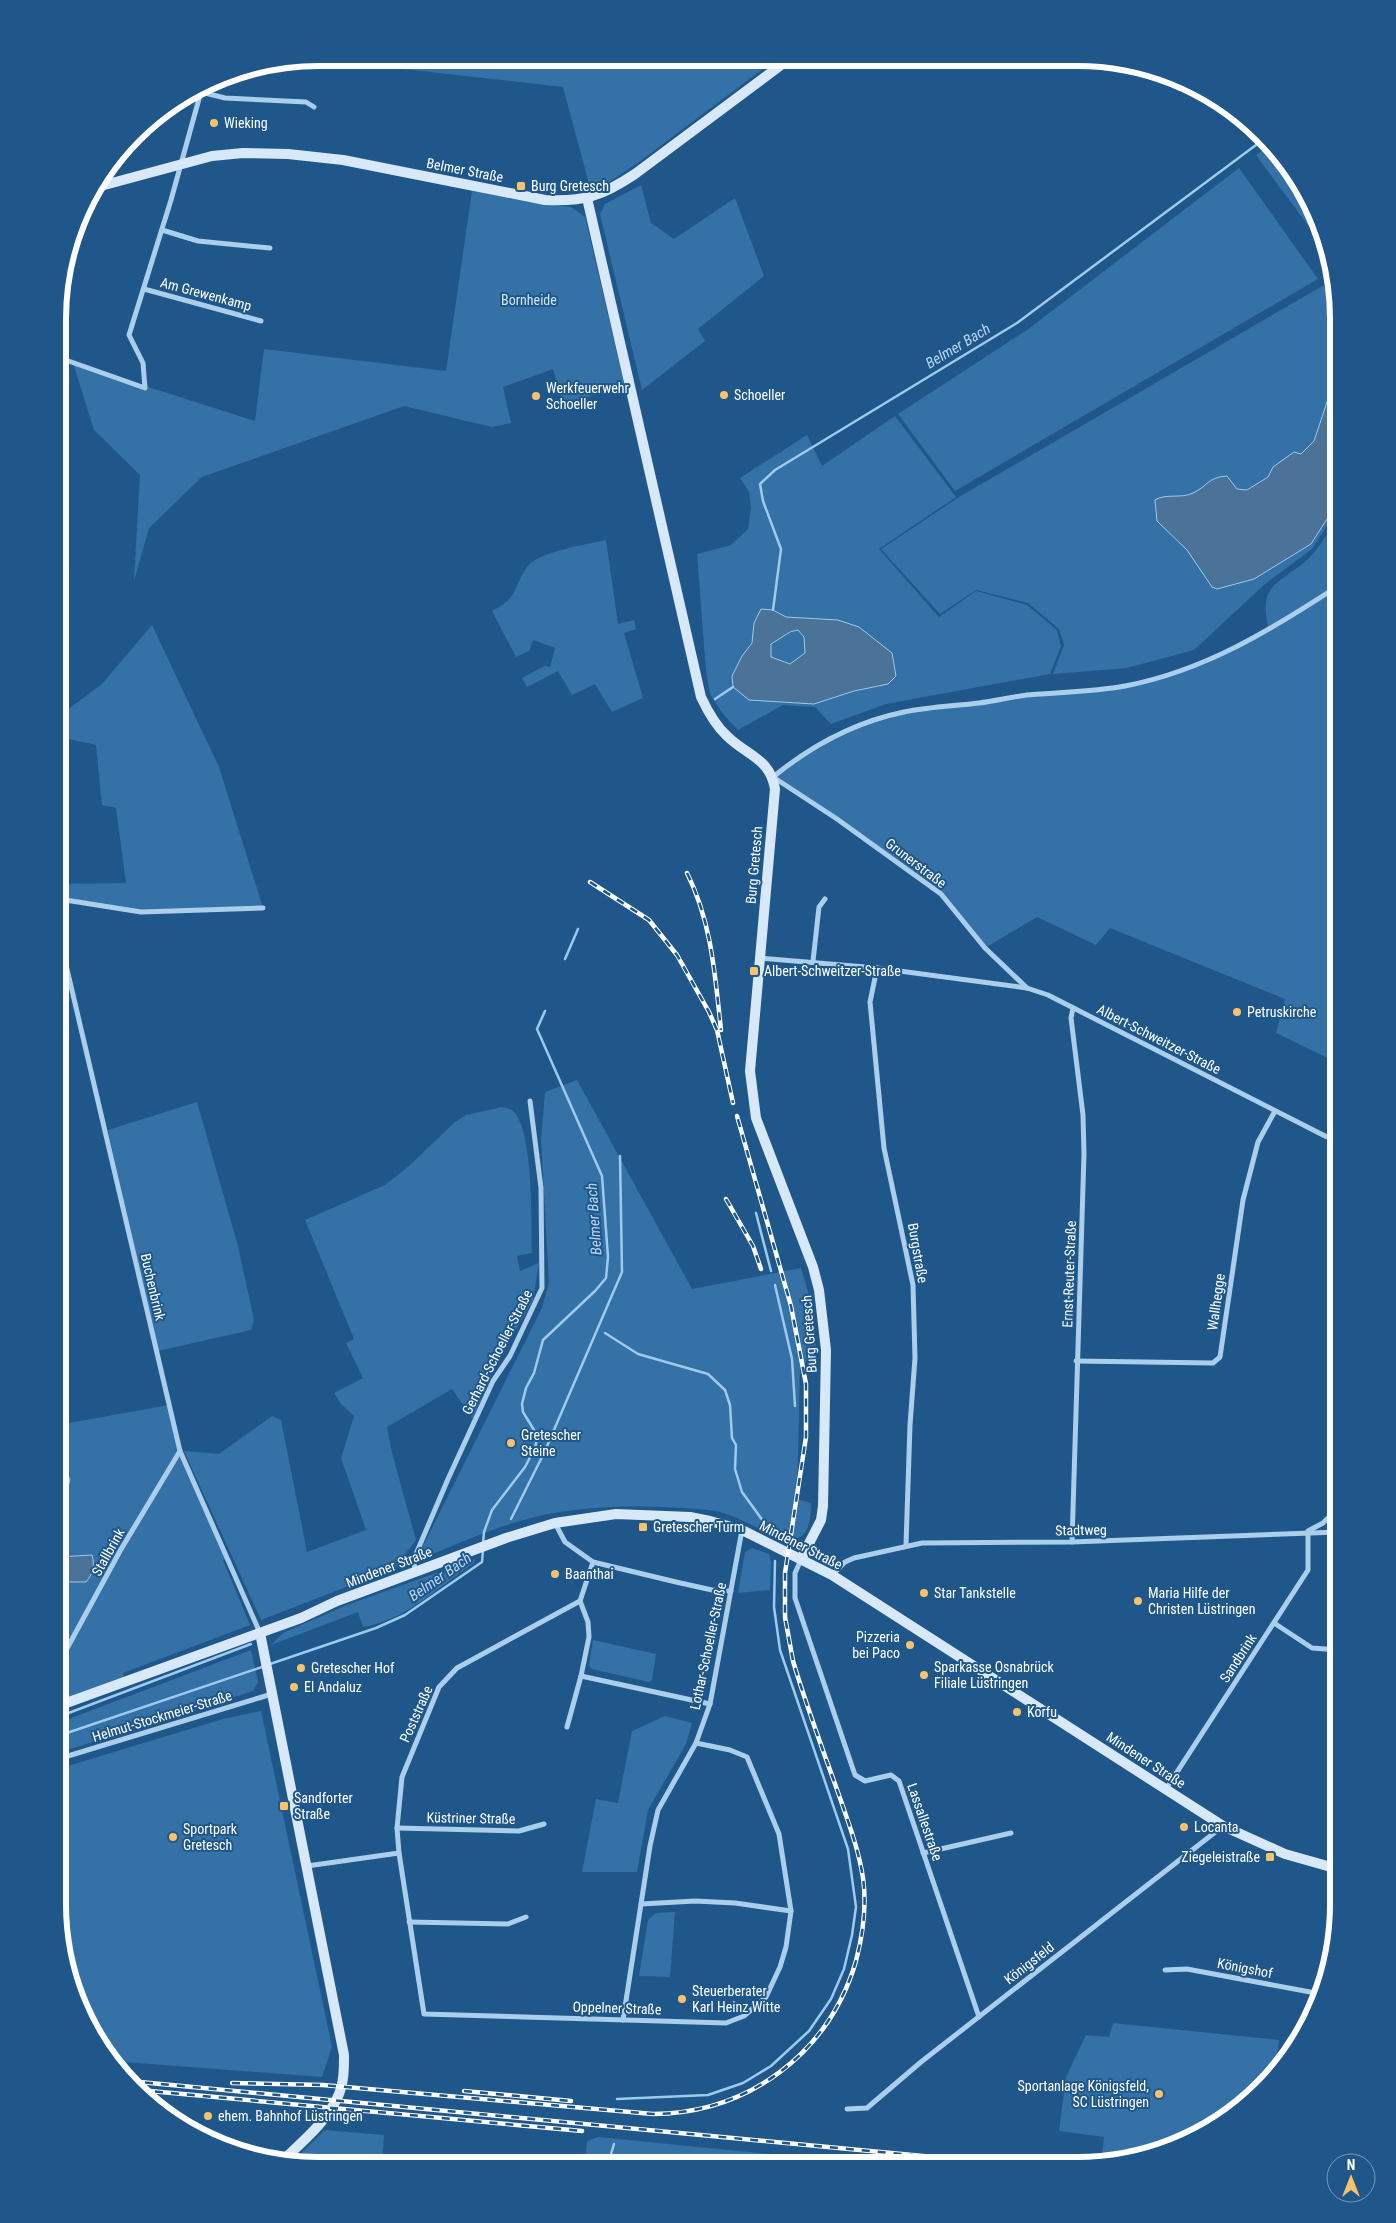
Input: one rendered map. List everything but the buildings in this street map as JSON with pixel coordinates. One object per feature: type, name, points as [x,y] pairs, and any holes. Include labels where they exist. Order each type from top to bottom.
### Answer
[{"type":"street","name":"Belmer Straße","points":[[105,185],[181,163],[243,153],[288,154],[343,160],[545,200],[573,201],[612,189],[635,174],[780,66]]},
{"type":"street","points":[[207,92],[225,98],[306,102],[314,107]]},
{"type":"street","name":"Am Grewenkamp","points":[[66,360],[145,388],[144,363],[129,335],[162,230],[200,96]]},
{"type":"street","points":[[587,198],[700,697],[712,719],[728,737],[764,764],[773,777],[799,756],[840,733],[904,712],[1027,695],[1063,694],[1125,686],[1174,673],[1227,653],[1270,631],[1330,591]]},
{"type":"street","points":[[162,230],[198,241],[270,248]]},
{"type":"street","name":"Am Grewenkamp","points":[[144,289],[261,321]]},
{"type":"street","name":"Burg Gretesch","points":[[773,777],[775,789],[750,1063],[754,1106],[813,1267],[823,1314],[826,1350],[823,1506],[821,1520],[801,1560]]},
{"type":"street","name":"Grunerstraße","points":[[773,777],[837,819],[941,894],[985,948],[1027,988]]},
{"type":"street","points":[[813,961],[819,907],[825,899]]},
{"type":"street","points":[[66,900],[141,912],[263,908]]},
{"type":"street","name":"Albert-Schweitzer-Straße","points":[[759,958],[813,961],[877,968],[1027,988],[1073,1008],[1276,1111],[1330,1136]]},
{"type":"street","name":"Buchenbrink","points":[[66,965],[180,1451],[260,1633]]},
{"type":"street","name":"Burgstraße","points":[[877,968],[870,1002],[884,1148],[913,1285],[915,1358],[910,1425],[906,1545]]},
{"type":"street","name":"Ernst-Reuter-Straße","points":[[1072,1542],[1076,1360],[1084,1154],[1083,1115],[1071,1018],[1073,1008]]},
{"type":"street","name":"Gerhard-Schoeller-Straße","points":[[416,1571],[414,1561],[448,1479],[493,1381],[510,1356],[542,1288],[541,1188],[530,1101]]},
{"type":"street","name":"Wallhegge","points":[[1076,1360],[1213,1363],[1220,1357],[1244,1200],[1258,1142],[1276,1111]]},
{"type":"street","name":"Stallbrink","points":[[66,1650],[120,1551],[180,1451]]},
{"type":"street","name":"Mindener Straße","points":[[66,1703],[260,1633],[451,1558],[555,1523],[595,1516],[646,1514],[690,1517],[742,1530],[832,1575],[1223,1826],[1285,1854],[1330,1867]]},
{"type":"street","points":[[1308,1532],[1323,1523],[1330,1516]]},
{"type":"street","points":[[555,1523],[565,1542],[593,1562],[703,1588],[731,1591]]},
{"type":"street","name":"Lothar-Schoeller-Straße","points":[[623,2020],[658,1810],[696,1743],[710,1704],[742,1530]]},
{"type":"street","name":"Sandbrink","points":[[1166,1790],[1308,1570],[1308,1532]]},
{"type":"street","name":"Stadtweg","points":[[832,1575],[844,1562],[906,1545],[1072,1542],[1330,1532]]},
{"type":"street","name":"Lassallestraße","points":[[801,1560],[795,1573],[795,1598],[855,1775],[865,1780],[892,1776],[899,1781],[978,2017]]},
{"type":"street","points":[[567,1727],[582,1676],[589,1637],[588,1622],[580,1601],[588,1582],[593,1562]]},
{"type":"street","name":"Poststraße","points":[[424,2014],[399,1853],[397,1828],[402,1776],[440,1687],[457,1668],[580,1601]]},
{"type":"street","points":[[1274,1623],[1312,1648],[1330,1649]]},
{"type":"street","points":[[260,1633],[293,1805],[342,2036],[343,2074],[339,2094],[319,2125],[288,2155]]},
{"type":"street","points":[[582,1676],[710,1704]]},
{"type":"street","name":"Helmut-Stockmeier-Straße","points":[[66,1757],[272,1694]]},
{"type":"street","name":"Oppelner Straße","points":[[424,2014],[726,2023],[744,2016],[766,1996],[780,1967],[786,1947],[791,1910],[779,1834],[747,1757],[730,1750],[696,1743]]},
{"type":"street","name":"Küstriner Straße","points":[[397,1828],[519,1830],[544,1824]]},
{"type":"street","name":"Königsfeld","points":[[847,2108],[867,2108],[978,2017],[1223,1826]]},
{"type":"street","points":[[923,1853],[1011,1833]]},
{"type":"street","points":[[307,1866],[399,1853]]},
{"type":"street","points":[[641,1904],[695,1901],[735,1903],[791,1910]]},
{"type":"street","points":[[409,1922],[508,1924],[526,1917]]},
{"type":"street","name":"Königshof","points":[[1165,1970],[1187,1969],[1314,1993]]},
{"type":"green space","points":[[376,66],[767,66],[639,162],[609,182],[590,188],[563,87]]},
{"type":"green space","points":[[1264,149],[1278,165],[1304,207],[1315,235],[1256,155]]},
{"type":"green space","points":[[1239,168],[1318,279],[955,491],[898,414],[1027,330]]},
{"type":"green space","points":[[641,185],[651,223],[674,239],[735,198],[764,276],[698,329],[705,341],[642,390],[600,214],[605,204]]},
{"type":"green space","name":"Bornheide","points":[[472,191],[534,203],[571,207],[585,217],[625,387],[563,403],[553,369],[503,387],[511,423],[492,427],[404,406],[202,477],[149,528],[134,581],[140,475],[94,430],[73,363],[255,421],[264,349],[446,371]]},
{"type":"green space","points":[[1324,285],[1328,291],[1330,521],[1312,549],[1265,584],[1194,650],[1127,668],[1053,674],[1064,645],[1059,629],[1028,603],[976,590],[940,614],[881,549],[959,497]]},
{"type":"green space","points":[[895,416],[956,497],[879,549],[939,617],[976,591],[1027,605],[1057,630],[1061,646],[1050,674],[886,704],[831,724],[815,707],[783,705],[738,730],[723,714],[710,694],[706,671],[697,554],[731,545],[748,529],[751,508],[749,492],[740,478],[807,435],[822,466]],"holes":[[[773,610],[785,617],[808,618],[888,684],[854,691],[814,704],[784,702],[742,656]]]},
{"type":"green space","points":[[1330,530],[1330,1059],[1276,1033],[1285,999],[1110,928],[1096,945],[1037,917],[985,948],[941,894],[773,777],[840,733],[904,712],[1125,686],[1175,673],[1269,631],[1266,604],[1272,588],[1306,561]]},
{"type":"green space","points":[[606,540],[618,624],[634,620],[636,629],[624,633],[643,698],[612,712],[595,684],[572,695],[558,671],[527,687],[522,678],[544,666],[550,667],[555,648],[533,640],[529,651],[516,657],[492,611],[507,601],[527,567],[541,557],[564,549]]},
{"type":"green space","points":[[152,625],[219,767],[263,908],[141,912],[66,899],[66,884],[126,883],[116,808],[102,805],[96,745],[66,738],[66,711],[102,684]]},
{"type":"green space","points":[[798,630],[804,637],[805,653],[790,664],[771,657],[771,644],[782,636]]},
{"type":"green space","points":[[577,1080],[692,1289],[801,1268],[814,1312],[816,1356],[800,1366],[797,1499],[811,1503],[809,1525],[801,1536],[790,1539],[775,1536],[725,1513],[709,1510],[662,1507],[590,1508],[543,1515],[520,1521],[420,1559],[419,1554],[542,1308],[549,1282],[541,1139],[545,1092]]},
{"type":"green space","points":[[197,1102],[238,1246],[254,1320],[251,1330],[158,1351],[108,1130]]},
{"type":"green space","points":[[502,1107],[513,1111],[520,1121],[525,1137],[530,1178],[532,1253],[517,1256],[520,1271],[539,1263],[533,1300],[493,1370],[473,1419],[452,1389],[387,1427],[392,1453],[416,1540],[395,1568],[261,1620],[184,1451],[219,1454],[272,1416],[281,1420],[307,1552],[366,1530],[341,1458],[354,1416],[341,1404],[334,1393],[363,1378],[346,1343],[354,1339],[305,1220],[385,1185],[409,1166],[455,1122],[466,1115]]},
{"type":"green space","points":[[169,1405],[180,1451],[227,1558],[223,1560],[250,1625],[123,1673],[125,1682],[66,1703],[66,1424]]},
{"type":"green space","points":[[752,1548],[769,1554],[771,1562],[770,1590],[738,1593],[745,1552]]},
{"type":"green space","points":[[475,1559],[474,1563],[435,1592],[393,1618],[363,1627],[358,1612],[271,1645],[283,1633],[347,1605]]},
{"type":"green space","points":[[593,1640],[656,1654],[652,1680],[649,1682],[592,1669],[589,1666]]},
{"type":"green space","points":[[251,1650],[258,1682],[253,1691],[66,1750],[66,1720]]},
{"type":"green space","name":"Sportpark Gretesch","points":[[261,1711],[332,2047],[322,2077],[121,2062],[92,2016],[75,1969],[68,1937],[66,1904],[66,1767],[223,1719]]},
{"type":"green space","points":[[665,1716],[692,1723],[686,1744],[648,1810],[637,1872],[582,1872],[596,1799],[618,1803],[632,1731]]},
{"type":"green space","points":[[675,1912],[670,1977],[639,1976],[648,1920],[656,1913]]},
{"type":"green space","name":"Sportanlage Königsfeld, SC Lüstringen","points":[[1113,2023],[1279,2040],[1277,2060],[1256,2083],[1231,2105],[1203,2123],[1174,2138],[1126,2152],[1102,2155],[1104,2137],[1059,2131],[1066,2077],[1086,2035],[1109,2037]]},
{"type":"green space","points":[[325,2130],[384,2135],[382,2157],[298,2156]]},
{"type":"green space","points":[[598,2137],[799,2157],[586,2157],[587,2141]]},
{"type":"shaded area","points":[[1329,396],[1330,514],[1311,544],[1254,579],[1217,589],[1212,587],[1187,550],[1157,521],[1155,500],[1164,497],[1188,495],[1216,478],[1227,476],[1237,489],[1247,490],[1268,477],[1273,467],[1294,452],[1301,454],[1314,441]]},
{"type":"shaded area","points":[[761,609],[773,610],[786,617],[838,620],[859,627],[892,653],[896,676],[888,684],[854,691],[814,704],[749,700],[733,687],[732,676],[742,656],[752,643],[754,623]],"holes":[[[798,630],[804,637],[805,653],[790,664],[771,657],[771,644],[790,632]]]},
{"type":"shaded area","points":[[66,1473],[70,1479],[66,1489]]},
{"type":"shaded area","points":[[92,1555],[93,1569],[86,1582],[66,1582],[66,1557]]},
{"type":"waterway","name":"Belmer Bach","points":[[773,610],[781,549],[763,501],[760,484],[775,470],[1017,323],[1259,143]]},
{"type":"waterway","name":"Belmer Bach","points":[[715,699],[733,687]]},
{"type":"waterway","name":"Belmer Bach","points":[[565,959],[578,929]]},
{"type":"waterway","name":"Belmer Bach","points":[[483,1544],[484,1532],[492,1510],[525,1467],[535,1448],[537,1439],[523,1412],[522,1404],[526,1388],[534,1373],[543,1340],[595,1291],[606,1278],[608,1257],[602,1176],[537,1029],[545,1011]]},
{"type":"waterway","points":[[511,1519],[544,1453],[622,1272],[620,1156]]},
{"type":"waterway","points":[[756,1213],[771,1271]]},
{"type":"waterway","points":[[775,1285],[792,1359],[795,1406]]},
{"type":"waterway","points":[[605,1333],[638,1354],[708,1374],[725,1390],[730,1405],[732,1438],[736,1445],[735,1469],[742,1492],[766,1525]]},
{"type":"waterway","name":"Belmer Bach","points":[[270,1664],[376,1628],[405,1615],[482,1562],[483,1550]]},
{"type":"waterway","points":[[617,2099],[708,2095],[743,2083],[771,2066],[809,2031],[831,1999],[844,1969],[856,1907],[848,1849],[780,1650],[774,1607],[775,1561]]},
{"type":"waterway","points":[[66,1714],[251,1644]]},
{"type":"waterway","name":"Belmer Bach","points":[[66,1733],[265,1666]]},
{"type":"waterway","points":[[610,2157],[614,2144]]},
{"type":"railway","points":[[687,873],[702,911],[707,930],[721,1030]]},
{"type":"railway","points":[[590,882],[649,920],[677,955],[717,1030],[733,1103]]},
{"type":"railway","points":[[232,2083],[323,2085],[653,2114],[688,2111],[721,2103],[752,2089],[780,2072],[805,2050],[826,2024],[843,1994],[856,1961],[861,1941],[864,1920],[863,1878],[850,1828],[793,1661],[785,1617],[785,1573],[806,1437],[806,1384],[791,1306],[737,1116]]},
{"type":"railway","points":[[726,1199],[753,1246],[761,1269]]},
{"type":"railway","points":[[139,2082],[934,2157]]},
{"type":"railway","points":[[149,2091],[582,2131]]},
{"type":"railway","points":[[464,2091],[571,2101]]},
{"type":"place","name":"Wieking","points":[[214,123]]},
{"type":"place","name":"Burg Gretesch","points":[[521,186]]},
{"type":"place","name":"Schoeller","points":[[724,395]]},
{"type":"place","name":"Werkfeuerwehr Schoeller","points":[[536,396]]},
{"type":"place","name":"Albert-Schweitzer-Straße","points":[[754,971]]},
{"type":"place","name":"Petruskirche","points":[[1237,1012]]},
{"type":"place","name":"Gretescher Steine","points":[[511,1443]]},
{"type":"place","name":"Gretescher Turm","points":[[643,1527]]},
{"type":"place","name":"Baanthai","points":[[555,1574]]},
{"type":"place","name":"Star Tankstelle","points":[[924,1593]]},
{"type":"place","name":"Maria Hilfe der Christen Lüstringen","points":[[1138,1601]]},
{"type":"place","name":"Pizzeria bei Paco","points":[[910,1645]]},
{"type":"place","name":"Gretescher Hof","points":[[301,1668]]},
{"type":"place","name":"Sparkasse Osnabrück Filiale Lüstringen","points":[[924,1675]]},
{"type":"place","name":"El Andaluz","points":[[294,1687]]},
{"type":"place","name":"Korfu","points":[[1017,1712]]},
{"type":"place","name":"Sandforter Straße","points":[[284,1806]]},
{"type":"place","name":"Locanta","points":[[1184,1827]]},
{"type":"place","name":"Sportpark Gretesch","points":[[173,1837]]},
{"type":"place","name":"Ziegeleistraße","points":[[1270,1857]]},
{"type":"place","name":"Steuerberater Karl Heinz Witte","points":[[682,1999]]},
{"type":"place","name":"Sportanlage Königsfeld, SC Lüstringen","points":[[1159,2094]]},
{"type":"place","name":"ehem. Bahnhof Lüstringen","points":[[208,2116]]}]
